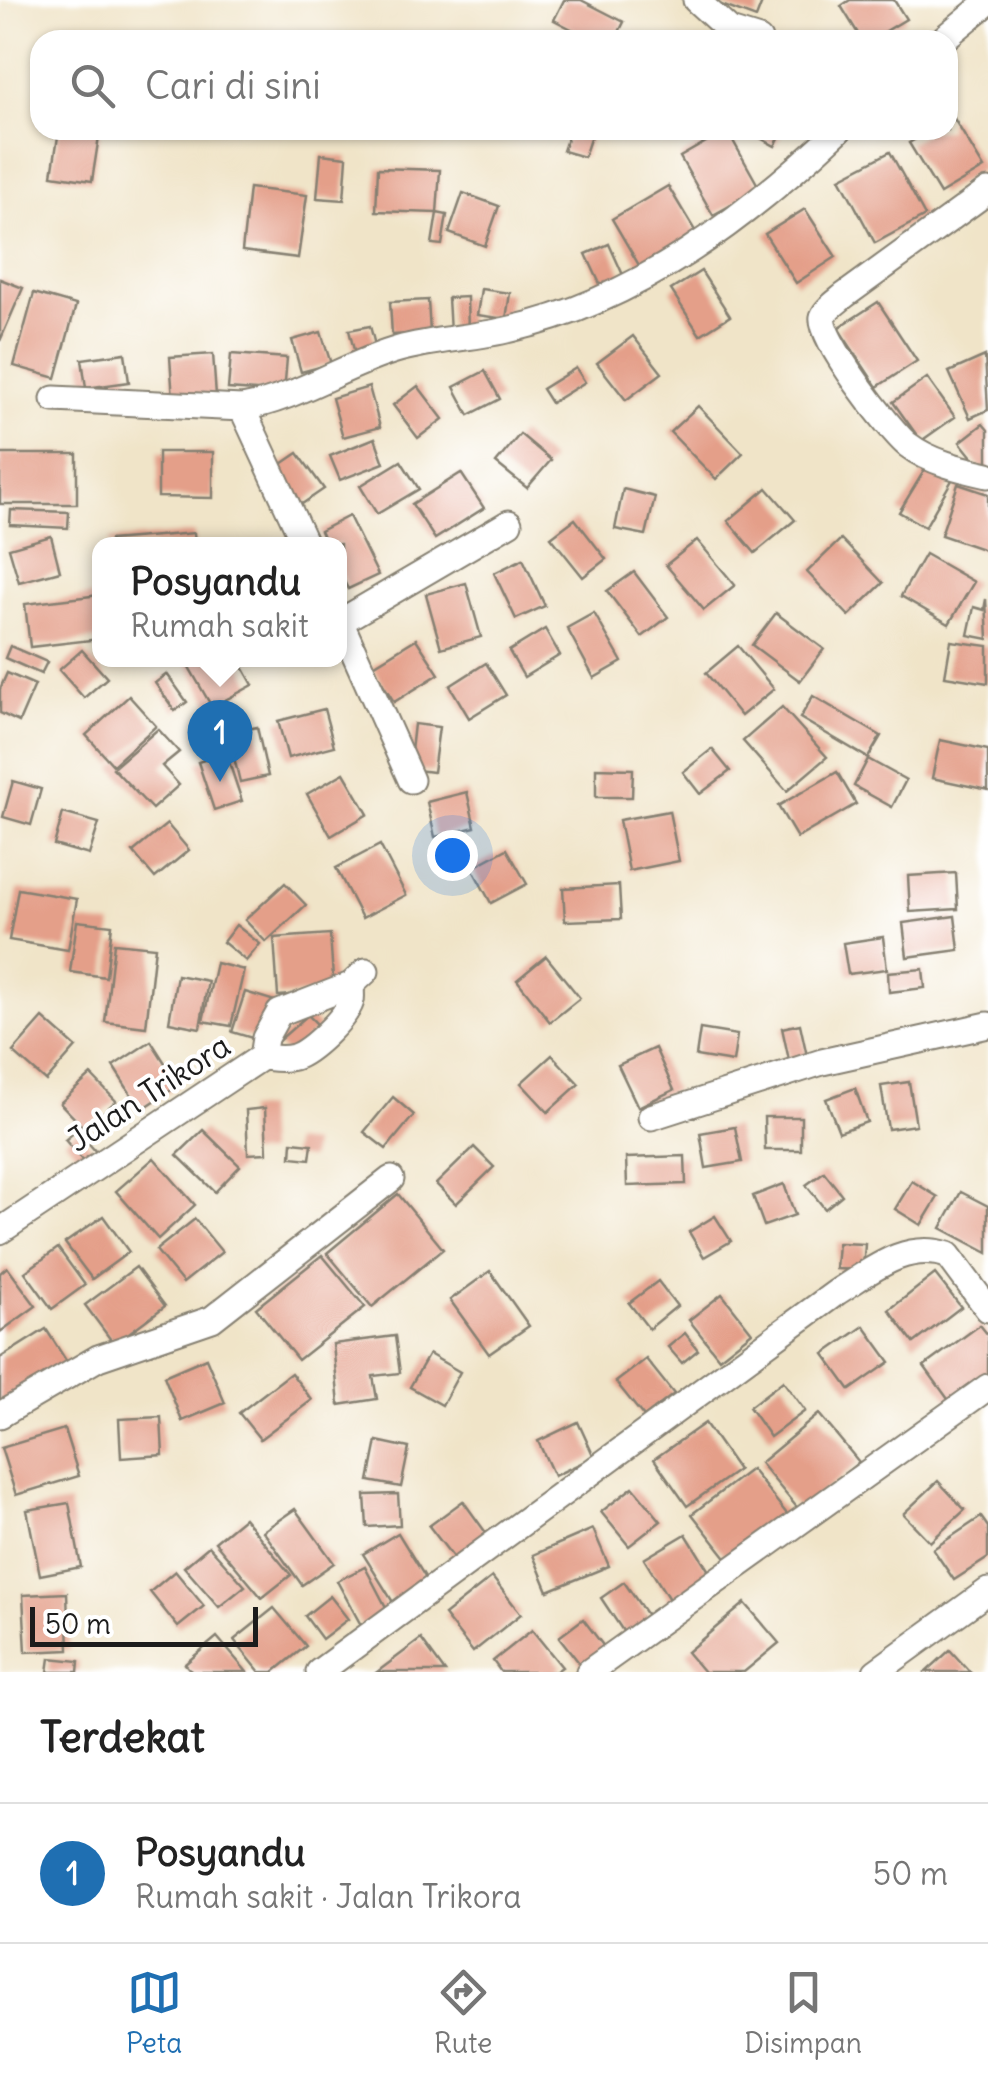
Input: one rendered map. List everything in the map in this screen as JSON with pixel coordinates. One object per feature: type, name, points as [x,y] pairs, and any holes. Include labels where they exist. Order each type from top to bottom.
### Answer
[{"type":"street","points":[[696,0],[730,30]]},
{"type":"street","points":[[954,30],[988,2]]},
{"type":"street","points":[[54,399],[242,408],[270,401],[401,348],[511,329],[610,298],[692,247],[790,176],[828,140]]},
{"type":"street","points":[[988,191],[845,295],[824,314],[822,322],[834,350],[908,445],[940,461],[988,474]]},
{"type":"street","points":[[242,408],[301,537]]},
{"type":"street","points":[[347,618],[509,523]]},
{"type":"street","points":[[347,638],[411,780]]},
{"type":"street","name":"Jalan Trikora","points":[[0,1231],[262,1056],[299,1056],[331,1030],[352,1001],[358,978],[279,1012],[265,1038],[262,1056]]},
{"type":"street","points":[[651,1117],[822,1062],[988,1025]]},
{"type":"street","points":[[0,1415],[98,1358],[212,1319],[390,1179]]},
{"type":"street","points":[[319,1672],[837,1292],[897,1255],[923,1250],[948,1255],[988,1308]]},
{"type":"street","points":[[590,1672],[988,1386]]},
{"type":"street","points":[[876,1672],[988,1592]]},
{"type":"building","points":[[564,0],[581,0],[624,22],[620,30],[574,30],[554,20]]},
{"type":"building","points":[[708,0],[763,0],[756,18]]},
{"type":"building","points":[[850,0],[894,0],[906,19],[888,30],[856,30],[841,6]]},
{"type":"building","points":[[958,125],[984,168],[940,194],[909,143],[958,140]]},
{"type":"building","points":[[57,140],[98,140],[92,181],[52,175]]},
{"type":"building","points":[[567,140],[590,140],[584,157],[563,151]]},
{"type":"building","points":[[710,140],[733,140],[760,189],[713,215],[680,157]]},
{"type":"building","points":[[890,152],[925,216],[875,243],[840,178]]},
{"type":"building","points":[[321,154],[347,157],[344,200],[317,198]]},
{"type":"building","points":[[378,168],[440,170],[437,213],[376,211]]},
{"type":"building","points":[[668,186],[697,234],[640,267],[612,219]]},
{"type":"building","points":[[249,188],[307,195],[298,258],[242,251]]},
{"type":"building","points":[[463,193],[499,206],[485,246],[449,233]]},
{"type":"building","points":[[805,209],[836,257],[796,283],[765,234]]},
{"type":"building","points":[[437,213],[447,215],[442,245],[432,244]]},
{"type":"building","points":[[609,244],[623,275],[601,286],[586,254]]},
{"type":"building","points":[[701,271],[730,316],[700,335],[671,290]]},
{"type":"building","points":[[0,279],[23,288],[0,341]]},
{"type":"building","points":[[481,289],[510,293],[506,319],[477,315]]},
{"type":"building","points":[[34,293],[76,305],[56,378],[14,366]]},
{"type":"building","points":[[467,297],[468,331],[450,332],[448,298]]},
{"type":"building","points":[[428,300],[430,333],[392,335],[390,302]]},
{"type":"building","points":[[878,302],[917,361],[877,387],[838,328]]},
{"type":"building","points":[[370,326],[376,349],[355,354],[349,330]]},
{"type":"building","points":[[321,332],[331,364],[301,372],[292,340]]},
{"type":"building","points":[[633,336],[662,373],[626,400],[597,363]]},
{"type":"building","points":[[125,353],[129,382],[86,388],[82,359]]},
{"type":"building","points":[[213,354],[216,396],[173,399],[170,357]]},
{"type":"building","points":[[231,354],[287,358],[284,393],[228,389]]},
{"type":"building","points":[[985,356],[988,410],[970,418],[949,372]]},
{"type":"building","points":[[576,368],[585,382],[551,403],[542,389]]},
{"type":"building","points":[[485,371],[500,399],[469,415],[454,387]]},
{"type":"building","points":[[927,378],[955,417],[921,441],[893,402]]},
{"type":"building","points":[[418,386],[443,419],[418,438],[393,405]]},
{"type":"building","points":[[369,387],[380,427],[343,437],[332,398]]},
{"type":"building","points":[[698,406],[743,453],[716,479],[670,432]]},
{"type":"building","points":[[983,424],[988,430],[988,469],[984,472],[960,442]]},
{"type":"building","points":[[520,434],[551,460],[527,488],[496,463]]},
{"type":"building","points":[[375,438],[384,463],[340,480],[330,456]]},
{"type":"building","points":[[158,452],[213,452],[213,498],[158,497]]},
{"type":"building","points":[[298,453],[324,489],[302,504],[276,468]]},
{"type":"building","points":[[0,454],[77,454],[77,504],[0,504]]},
{"type":"building","points":[[401,461],[419,489],[377,514],[360,486]]},
{"type":"building","points":[[927,466],[952,480],[925,527],[899,512]]},
{"type":"building","points":[[461,473],[484,508],[435,539],[412,504]]},
{"type":"building","points":[[958,484],[988,494],[988,551],[941,535]]},
{"type":"building","points":[[767,488],[795,520],[755,553],[728,521]]},
{"type":"building","points":[[623,489],[655,497],[646,535],[615,529]]},
{"type":"building","points":[[11,510],[69,512],[68,528],[10,525]]},
{"type":"building","points":[[349,516],[378,575],[348,589],[347,537],[323,537],[320,531]]},
{"type":"building","points":[[575,519],[606,559],[583,577],[551,537]]},
{"type":"building","points":[[194,533],[194,537],[146,537]]},
{"type":"building","points":[[51,536],[60,571],[19,582],[9,548]]},
{"type":"building","points":[[841,539],[883,583],[849,616],[807,572]]},
{"type":"building","points":[[697,540],[735,585],[704,610],[666,565]]},
{"type":"building","points":[[925,554],[974,582],[949,624],[901,596]]},
{"type":"building","points":[[523,559],[545,606],[516,619],[494,573]]},
{"type":"building","points":[[634,572],[668,617],[642,637],[607,591]]},
{"type":"building","points":[[466,583],[481,637],[441,648],[426,594]]},
{"type":"building","points":[[92,596],[92,640],[30,647],[25,604]]},
{"type":"building","points":[[986,599],[988,639],[968,635],[974,607],[984,610]]},
{"type":"building","points":[[594,613],[622,662],[594,678],[567,628]]},
{"type":"building","points":[[776,613],[824,649],[800,681],[752,645]]},
{"type":"building","points":[[545,629],[560,655],[524,677],[509,651]]},
{"type":"building","points":[[416,639],[439,674],[394,702],[372,666]]},
{"type":"building","points":[[951,641],[988,646],[988,683],[945,676]]},
{"type":"building","points":[[10,646],[47,662],[41,674],[5,658]]},
{"type":"building","points":[[738,646],[774,689],[741,716],[706,673]]},
{"type":"building","points":[[82,650],[92,667],[97,667],[107,678],[84,698],[59,670]]},
{"type":"building","points":[[486,663],[506,695],[469,718],[450,686]]},
{"type":"building","points":[[189,667],[243,667],[253,685],[212,707]]},
{"type":"building","points":[[7,673],[35,685],[19,722],[0,713],[0,689]]},
{"type":"building","points":[[167,674],[187,702],[175,711],[155,683]]},
{"type":"building","points":[[129,696],[156,726],[113,765],[86,735]]},
{"type":"building","points":[[813,696],[881,736],[868,758],[800,718]]},
{"type":"building","points":[[782,707],[827,757],[787,791],[743,741]]},
{"type":"building","points":[[324,709],[334,746],[288,758],[278,721]]},
{"type":"building","points":[[414,724],[439,727],[433,772],[409,769]]},
{"type":"building","points":[[257,727],[268,776],[240,782],[228,733]]},
{"type":"building","points":[[158,729],[179,752],[162,766],[179,785],[152,809],[113,768]]},
{"type":"building","points":[[940,740],[988,750],[988,790],[932,778]]},
{"type":"building","points":[[712,749],[730,771],[700,794],[683,772]]},
{"type":"building","points":[[226,753],[242,801],[214,810],[198,762]]},
{"type":"building","points":[[868,759],[906,780],[892,807],[854,786]]},
{"type":"building","points":[[596,768],[633,769],[632,797],[596,797]]},
{"type":"building","points":[[837,772],[856,804],[797,838],[778,806]]},
{"type":"building","points":[[344,773],[368,814],[331,836],[307,794]]},
{"type":"building","points":[[13,781],[41,789],[31,825],[3,817]]},
{"type":"building","points":[[467,792],[475,827],[435,837],[427,802]]},
{"type":"building","points":[[669,811],[679,861],[629,871],[619,820]]},
{"type":"building","points":[[63,813],[99,823],[89,855],[54,845]]},
{"type":"building","points":[[167,824],[189,850],[155,878],[133,852]]},
{"type":"building","points":[[380,845],[406,895],[362,918],[336,868]]},
{"type":"building","points":[[507,849],[527,884],[491,903],[472,868]]},
{"type":"building","points":[[956,873],[958,909],[910,912],[908,876]]},
{"type":"building","points":[[285,883],[306,905],[266,942],[245,920]]},
{"type":"building","points":[[619,885],[621,919],[565,921],[563,888]]},
{"type":"building","points":[[18,889],[77,899],[68,950],[9,940]]},
{"type":"building","points":[[955,916],[959,950],[907,957],[903,923]]},
{"type":"building","points":[[77,921],[112,925],[106,977],[70,972]]},
{"type":"building","points":[[236,925],[260,944],[246,961],[223,942]]},
{"type":"building","points":[[330,934],[334,992],[278,996],[274,938]]},
{"type":"building","points":[[883,937],[887,969],[848,974],[843,943]]},
{"type":"building","points":[[114,943],[155,947],[146,1027],[105,1022]]},
{"type":"building","points":[[546,956],[580,998],[550,1022],[517,980]]},
{"type":"building","points":[[216,963],[244,970],[231,1026],[203,1021]]},
{"type":"building","points":[[923,969],[925,988],[889,992],[888,972]]},
{"type":"building","points":[[177,975],[208,981],[200,1028],[169,1022]]},
{"type":"building","points":[[245,992],[275,1001],[262,1041],[232,1032]]},
{"type":"building","points":[[308,1015],[320,1027],[288,1056],[276,1043]]},
{"type":"building","points":[[43,1018],[76,1047],[46,1081],[13,1052]]},
{"type":"building","points":[[800,1024],[807,1056],[789,1060],[782,1028]]},
{"type":"building","points":[[700,1029],[737,1035],[733,1062],[696,1056]]},
{"type":"building","points":[[151,1041],[179,1085],[141,1110],[113,1066]]},
{"type":"building","points":[[655,1048],[674,1090],[638,1107],[618,1065]]},
{"type":"building","points":[[552,1055],[579,1084],[548,1112],[521,1083]]},
{"type":"building","points":[[91,1075],[116,1101],[85,1129],[60,1103]]},
{"type":"building","points":[[909,1082],[916,1125],[888,1129],[881,1086]]},
{"type":"building","points":[[855,1088],[867,1122],[839,1132],[826,1099]]},
{"type":"building","points":[[393,1097],[414,1115],[386,1149],[364,1132]]},
{"type":"building","points":[[265,1108],[267,1153],[248,1154],[246,1110]]},
{"type":"building","points":[[764,1117],[801,1117],[801,1150],[765,1150]]},
{"type":"building","points":[[735,1127],[742,1162],[706,1168],[700,1133]]},
{"type":"building","points":[[77,1130],[97,1153],[85,1163],[65,1140]]},
{"type":"building","points":[[203,1130],[240,1166],[215,1192],[177,1155]]},
{"type":"building","points":[[292,1142],[312,1144],[310,1159],[291,1157]]},
{"type":"building","points":[[474,1147],[494,1167],[456,1204],[436,1184]]},
{"type":"building","points":[[685,1156],[686,1184],[627,1186],[626,1158]]},
{"type":"building","points":[[154,1158],[195,1205],[158,1239],[116,1191]]},
{"type":"building","points":[[824,1172],[842,1195],[825,1209],[806,1185]]},
{"type":"building","points":[[912,1181],[938,1197],[921,1225],[895,1209]]},
{"type":"building","points":[[784,1184],[795,1215],[764,1226],[753,1196]]},
{"type":"building","points":[[961,1192],[988,1206],[988,1253],[941,1228]]},
{"type":"building","points":[[398,1194],[443,1249],[372,1307],[327,1253]]},
{"type":"building","points":[[103,1216],[129,1252],[92,1279],[65,1243]]},
{"type":"building","points":[[715,1216],[731,1241],[704,1257],[689,1232]]},
{"type":"building","points":[[195,1219],[222,1252],[183,1283],[156,1250]]},
{"type":"building","points":[[838,1243],[865,1244],[863,1270],[836,1269]]},
{"type":"building","points":[[58,1248],[85,1285],[52,1309],[25,1272]]},
{"type":"building","points":[[322,1255],[365,1307],[298,1360],[256,1308]]},
{"type":"building","points":[[7,1267],[36,1306],[0,1332],[0,1273]]},
{"type":"building","points":[[136,1267],[165,1306],[114,1344],[85,1305]]},
{"type":"building","points":[[490,1271],[529,1326],[489,1354],[450,1300]]},
{"type":"building","points":[[935,1274],[961,1307],[914,1343],[889,1310]]},
{"type":"building","points":[[658,1281],[677,1306],[649,1329],[629,1303]]},
{"type":"building","points":[[722,1294],[752,1332],[719,1358],[689,1320]]},
{"type":"building","points":[[980,1325],[988,1335],[988,1380],[953,1406],[924,1366]]},
{"type":"building","points":[[864,1326],[890,1362],[850,1390],[824,1354]]},
{"type":"building","points":[[46,1329],[67,1362],[0,1403],[0,1358]]},
{"type":"building","points":[[685,1333],[698,1350],[682,1363],[668,1347]]},
{"type":"building","points":[[395,1336],[400,1373],[373,1376],[377,1399],[339,1405],[333,1344]]},
{"type":"building","points":[[429,1354],[460,1372],[442,1405],[410,1387]]},
{"type":"building","points":[[206,1358],[225,1403],[182,1421],[164,1376]]},
{"type":"building","points":[[646,1359],[674,1394],[644,1417],[616,1382]]},
{"type":"building","points":[[291,1373],[312,1400],[260,1439],[239,1413]]},
{"type":"building","points":[[783,1381],[805,1411],[770,1437],[749,1407]]},
{"type":"building","points":[[819,1414],[859,1462],[800,1511],[760,1463]]},
{"type":"building","points":[[161,1417],[163,1455],[121,1458],[119,1419]]},
{"type":"building","points":[[578,1422],[594,1457],[554,1476],[538,1441]]},
{"type":"building","points":[[705,1423],[738,1470],[687,1506],[654,1459]]},
{"type":"building","points":[[64,1429],[79,1476],[16,1495],[1,1448]]},
{"type":"building","points":[[377,1441],[409,1448],[401,1487],[369,1481]]},
{"type":"building","points":[[751,1469],[791,1519],[732,1565],[692,1514]]},
{"type":"building","points":[[938,1481],[965,1510],[930,1542],[903,1514]]},
{"type":"building","points":[[633,1487],[661,1521],[629,1546],[601,1512]]},
{"type":"building","points":[[398,1494],[400,1525],[367,1527],[365,1495]]},
{"type":"building","points":[[463,1501],[489,1537],[456,1561],[429,1526]]},
{"type":"building","points":[[69,1503],[81,1567],[40,1575],[27,1510]]},
{"type":"building","points":[[295,1509],[334,1563],[302,1585],[263,1531]]},
{"type":"building","points":[[981,1517],[988,1527],[988,1558],[954,1580],[933,1549]]},
{"type":"building","points":[[244,1518],[291,1575],[262,1598],[215,1542]]},
{"type":"building","points":[[593,1529],[609,1566],[548,1591],[533,1555]]},
{"type":"building","points":[[398,1533],[430,1585],[396,1607],[363,1554]]},
{"type":"building","points":[[686,1534],[712,1576],[670,1601],[644,1559]]},
{"type":"building","points":[[209,1546],[245,1586],[219,1607],[184,1567]]},
{"type":"building","points":[[365,1567],[388,1611],[361,1625],[337,1581]]},
{"type":"building","points":[[175,1571],[204,1606],[178,1627],[150,1592]]},
{"type":"building","points":[[492,1577],[521,1614],[473,1652],[444,1615]]},
{"type":"building","points":[[624,1582],[651,1621],[627,1637],[601,1598]]},
{"type":"building","points":[[67,1593],[69,1650],[26,1652],[23,1595]]},
{"type":"building","points":[[330,1596],[348,1619],[322,1639],[305,1616]]},
{"type":"building","points":[[745,1603],[779,1643],[744,1672],[704,1672],[687,1652]]},
{"type":"building","points":[[274,1608],[306,1646],[274,1672],[260,1672],[234,1640]]},
{"type":"building","points":[[583,1619],[608,1652],[584,1669],[559,1637]]},
{"type":"building","points":[[532,1630],[562,1667],[555,1672],[501,1672],[493,1661]]},
{"type":"building","points":[[217,1637],[247,1672],[192,1672],[185,1664]]},
{"type":"building","points":[[421,1639],[445,1672],[377,1672]]},
{"type":"building","points":[[950,1650],[970,1672],[926,1672]]},
{"type":"building","points":[[50,1658],[79,1661],[78,1672],[48,1672]]},
{"type":"place","name":"Posyandu","points":[[220,782]]}]
